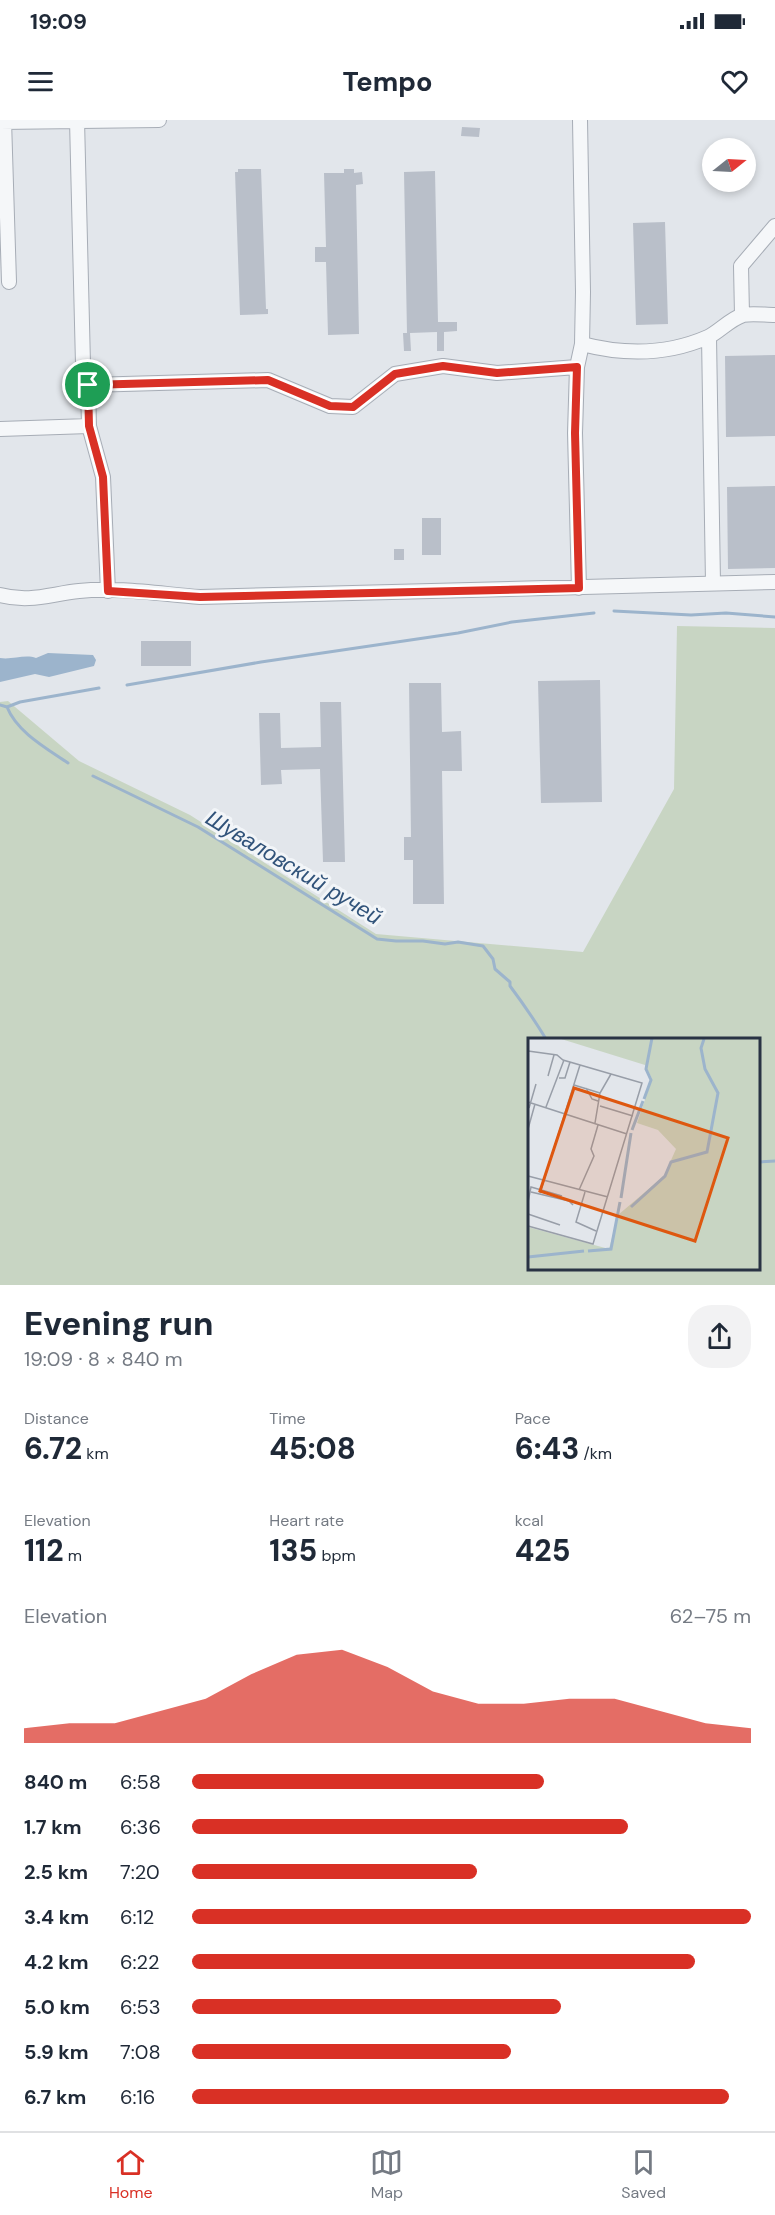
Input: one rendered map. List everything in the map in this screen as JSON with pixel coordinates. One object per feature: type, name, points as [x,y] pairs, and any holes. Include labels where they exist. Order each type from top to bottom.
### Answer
[{"type":"lane","points":[[9,282],[4,258],[3,121],[159,120]]},
{"type":"lane","points":[[579,588],[575,433],[577,367],[582,344],[580,120]]},
{"type":"lane","points":[[77,121],[83,364],[88,385],[89,426],[103,477],[108,591]]},
{"type":"lane","points":[[742,315],[741,266],[775,226]]},
{"type":"lane","points":[[582,344],[606,351],[631,353],[675,349],[709,337],[742,315],[775,315]]},
{"type":"lane","points":[[709,337],[713,584]]},
{"type":"lane","points":[[88,385],[268,380],[330,406],[353,407],[395,374],[443,366],[497,373],[577,367]]},
{"type":"lane","points":[[0,429],[89,426]]},
{"type":"lane","points":[[0,596],[46,598],[78,591],[108,591],[200,597],[775,582]]},
{"type":"green space","points":[[677,626],[775,628],[775,1285],[0,1285],[0,702],[8,701],[79,761],[190,815],[376,934],[583,952],[674,789]]},
{"type":"water","points":[[48,653],[93,655],[96,660],[94,666],[49,677],[35,674],[0,682],[0,658],[36,658]]},
{"type":"building","points":[[462,127],[480,128],[479,137],[461,136]]},
{"type":"building","points":[[238,169],[261,169],[268,314],[240,315],[235,172],[238,172]]},
{"type":"building","points":[[344,169],[354,169],[354,173],[362,172],[363,184],[356,185],[359,334],[328,335],[326,262],[315,262],[315,247],[326,247],[324,173],[344,173]]},
{"type":"building","points":[[435,171],[438,322],[457,322],[457,331],[444,332],[444,351],[437,351],[437,332],[410,333],[411,351],[404,351],[403,333],[407,333],[404,172]]},
{"type":"building","points":[[665,222],[668,324],[636,325],[633,223]]},
{"type":"building","points":[[775,355],[775,436],[726,437],[725,356]]},
{"type":"building","points":[[775,486],[775,568],[728,569],[727,487]]},
{"type":"building","points":[[422,518],[441,518],[441,555],[422,555]]},
{"type":"building","points":[[394,549],[404,549],[404,560],[394,560]]},
{"type":"building","points":[[141,641],[191,641],[191,666],[141,666]]},
{"type":"building","points":[[600,680],[602,802],[541,803],[538,681]]},
{"type":"building","points":[[409,683],[441,683],[442,732],[461,731],[462,771],[442,771],[444,904],[413,904],[413,860],[404,860],[404,837],[411,837]]},
{"type":"building","points":[[320,702],[341,702],[345,862],[323,862],[320,769],[281,770],[282,784],[261,785],[259,713],[280,713],[281,748],[321,747]]},
{"type":"waterway","points":[[614,611],[691,615],[726,613],[775,617]]},
{"type":"waterway","points":[[127,685],[261,662],[458,633],[512,622],[594,613]]},
{"type":"waterway","points":[[0,705],[7,707],[20,702],[99,688]]},
{"type":"waterway","points":[[7,707],[25,732],[68,763]]},
{"type":"waterway","name":"Шуваловский ручей","points":[[93,776],[198,827],[377,939],[445,944],[458,942],[483,946],[493,959],[495,969],[510,982],[510,986],[545,1038]]},
{"type":"waterway","name":"Шуваловский ручей","points":[[760,1162],[775,1161]]},
{"type":"route","points":[[443,366],[497,373],[577,367],[575,433],[579,588],[200,597],[108,591],[103,477],[89,426],[88,385],[268,380],[330,406],[353,407],[395,374],[443,366]]}]
